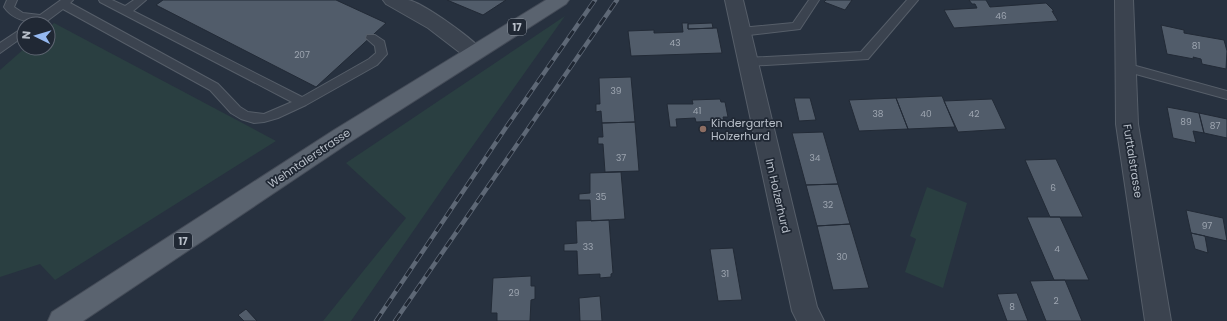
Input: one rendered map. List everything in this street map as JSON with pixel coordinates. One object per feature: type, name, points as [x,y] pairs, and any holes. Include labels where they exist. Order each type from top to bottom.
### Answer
[{"type":"main road","name":"Wehntalerstrasse","points":[[61,321],[336,140],[560,0]]},
{"type":"street","points":[[392,0],[420,13],[446,30],[474,53]]},
{"type":"street","name":"Im Holzerhurd","points":[[734,0],[740,32],[805,311],[811,321]]},
{"type":"street","name":"Furttalstrasse","points":[[1124,0],[1127,124],[1158,321]]},
{"type":"lane","points":[[12,0],[9,7],[13,14],[18,16]]},
{"type":"lane","points":[[104,0],[302,102]]},
{"type":"lane","points":[[125,11],[141,0]]},
{"type":"lane","points":[[740,32],[796,26],[814,0]]},
{"type":"lane","points":[[747,62],[864,56],[913,0]]},
{"type":"lane","points":[[47,16],[65,2],[214,87],[230,106],[241,114],[256,119],[270,118],[302,102],[373,62],[382,54],[380,44],[371,38]]},
{"type":"lane","points":[[0,50],[16,37]]},
{"type":"lane","points":[[1125,67],[1227,95]]},
{"type":"green space","points":[[565,16],[351,321],[323,321],[406,218],[346,163]]},
{"type":"green space","points":[[56,24],[276,141],[55,280],[40,264],[0,277],[0,70],[16,56],[56,56]]},
{"type":"green space","points":[[927,187],[967,203],[943,288],[905,272],[916,239],[910,236]]},
{"type":"building","points":[[163,0],[336,0],[386,23],[316,87],[156,5]]},
{"type":"building","points":[[447,0],[506,0],[483,15]]},
{"type":"building","points":[[826,0],[852,0],[845,10],[824,2]]},
{"type":"building","points":[[969,0],[986,0],[990,7],[1046,3],[1054,11],[1052,11],[1058,21],[954,28],[944,10],[977,8],[975,4],[972,4]]},
{"type":"building","points":[[682,23],[688,23],[688,29],[717,28],[722,53],[631,56],[628,31],[654,30],[654,33],[683,32]]},
{"type":"building","points":[[712,23],[713,28],[688,29],[688,24]]},
{"type":"building","points":[[1161,25],[1184,30],[1184,33],[1224,40],[1227,51],[1226,69],[1202,64],[1201,59],[1167,54]]},
{"type":"building","points":[[631,77],[635,122],[602,123],[601,111],[596,112],[596,104],[600,104],[599,78]]},
{"type":"building","points":[[942,96],[955,127],[908,129],[896,98]]},
{"type":"building","points":[[794,98],[810,98],[816,120],[799,121]]},
{"type":"building","points":[[896,98],[908,129],[859,131],[849,100]]},
{"type":"building","name":"Kindergarten Holzerhurd","points":[[720,99],[721,102],[725,102],[728,117],[723,117],[724,121],[696,122],[695,118],[676,119],[677,127],[670,127],[667,104],[693,104],[692,100]]},
{"type":"building","points":[[992,99],[1006,129],[958,132],[944,101]]},
{"type":"building","points":[[1167,107],[1199,113],[1204,133],[1193,131],[1196,143],[1173,138]]},
{"type":"building","points":[[1199,113],[1227,119],[1227,138],[1204,133]]},
{"type":"building","points":[[635,122],[639,171],[605,172],[603,144],[598,144],[598,137],[603,137],[602,123]]},
{"type":"building","points":[[823,132],[838,184],[806,185],[792,133]]},
{"type":"building","points":[[1056,159],[1083,217],[1050,217],[1025,160]]},
{"type":"building","points":[[621,172],[625,219],[591,221],[590,200],[579,200],[579,194],[590,193],[590,173]]},
{"type":"building","points":[[838,184],[850,224],[817,226],[806,185]]},
{"type":"building","points":[[1186,210],[1223,218],[1227,241],[1191,233]]},
{"type":"building","points":[[1027,217],[1060,217],[1089,280],[1054,280]]},
{"type":"building","points":[[609,220],[613,273],[611,274],[611,277],[600,278],[600,274],[578,275],[577,251],[564,251],[564,244],[577,243],[576,221]]},
{"type":"building","points":[[850,224],[869,288],[833,290],[817,226]]},
{"type":"building","points":[[1191,233],[1205,236],[1208,253],[1195,249]]},
{"type":"building","points":[[733,248],[742,300],[718,301],[710,249]]},
{"type":"building","points":[[531,276],[531,286],[535,286],[535,299],[531,300],[530,321],[497,321],[497,313],[491,313],[493,278]]},
{"type":"building","points":[[1065,280],[1082,321],[1046,321],[1030,281]]},
{"type":"building","points":[[1017,293],[1028,321],[1007,321],[997,294]]},
{"type":"building","points":[[600,296],[602,321],[580,321],[579,298]]},
{"type":"building","points":[[246,309],[257,321],[244,321],[238,315]]},
{"type":"railway","points":[[376,321],[507,126],[595,0]]},
{"type":"railway","points":[[395,321],[617,0]]},
{"type":"place","name":"Kindergarten Holzerhurd","points":[[703,129]]}]
